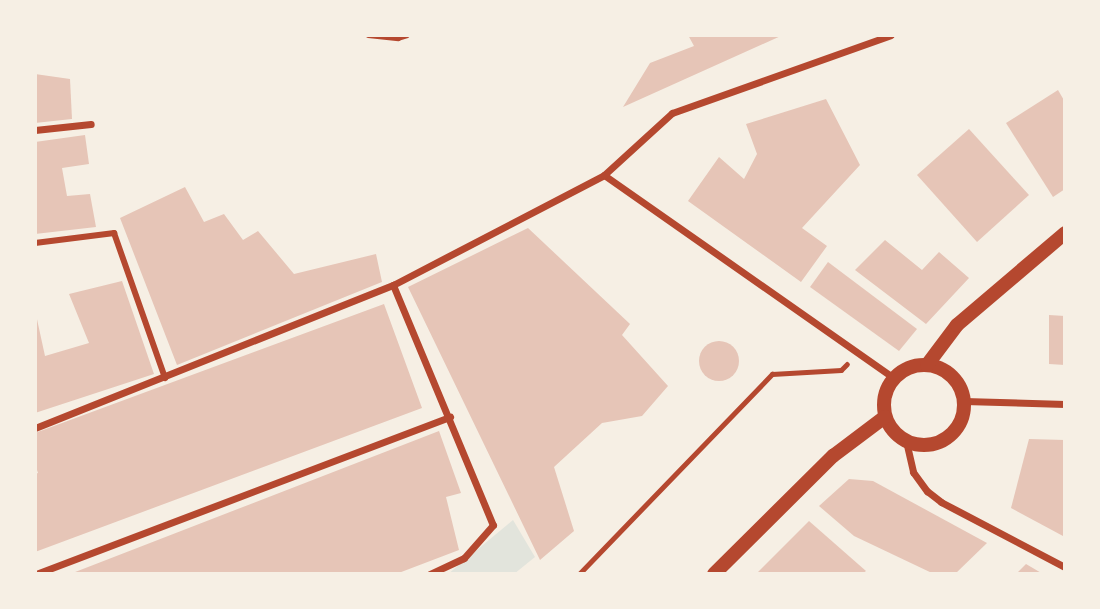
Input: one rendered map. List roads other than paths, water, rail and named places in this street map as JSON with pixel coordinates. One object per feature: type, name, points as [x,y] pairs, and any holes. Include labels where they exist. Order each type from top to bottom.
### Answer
[{"type":"main road","points":[[927,365],[957,325],[1065,233]]},
{"type":"main road","points":[[915,365],[927,365],[941,368],[952,376],[960,387],[964,401],[960,422],[947,438],[927,444],[906,441],[897,435],[885,417],[884,396],[894,378],[915,365]]},
{"type":"main road","points":[[714,574],[833,456],[885,417]]},
{"type":"street","points":[[35,428],[393,285],[604,175],[672,113],[891,35]]},
{"type":"street","points":[[35,130],[91,124]]},
{"type":"street","points":[[604,175],[894,378]]},
{"type":"street","points":[[35,243],[114,233],[165,378]]},
{"type":"street","points":[[393,285],[493,525],[464,558],[430,574]]},
{"type":"street","points":[[964,401],[1065,404]]},
{"type":"street","points":[[36,574],[450,417]]},
{"type":"street","points":[[906,441],[913,472],[927,491],[942,502],[1065,568]]}]
